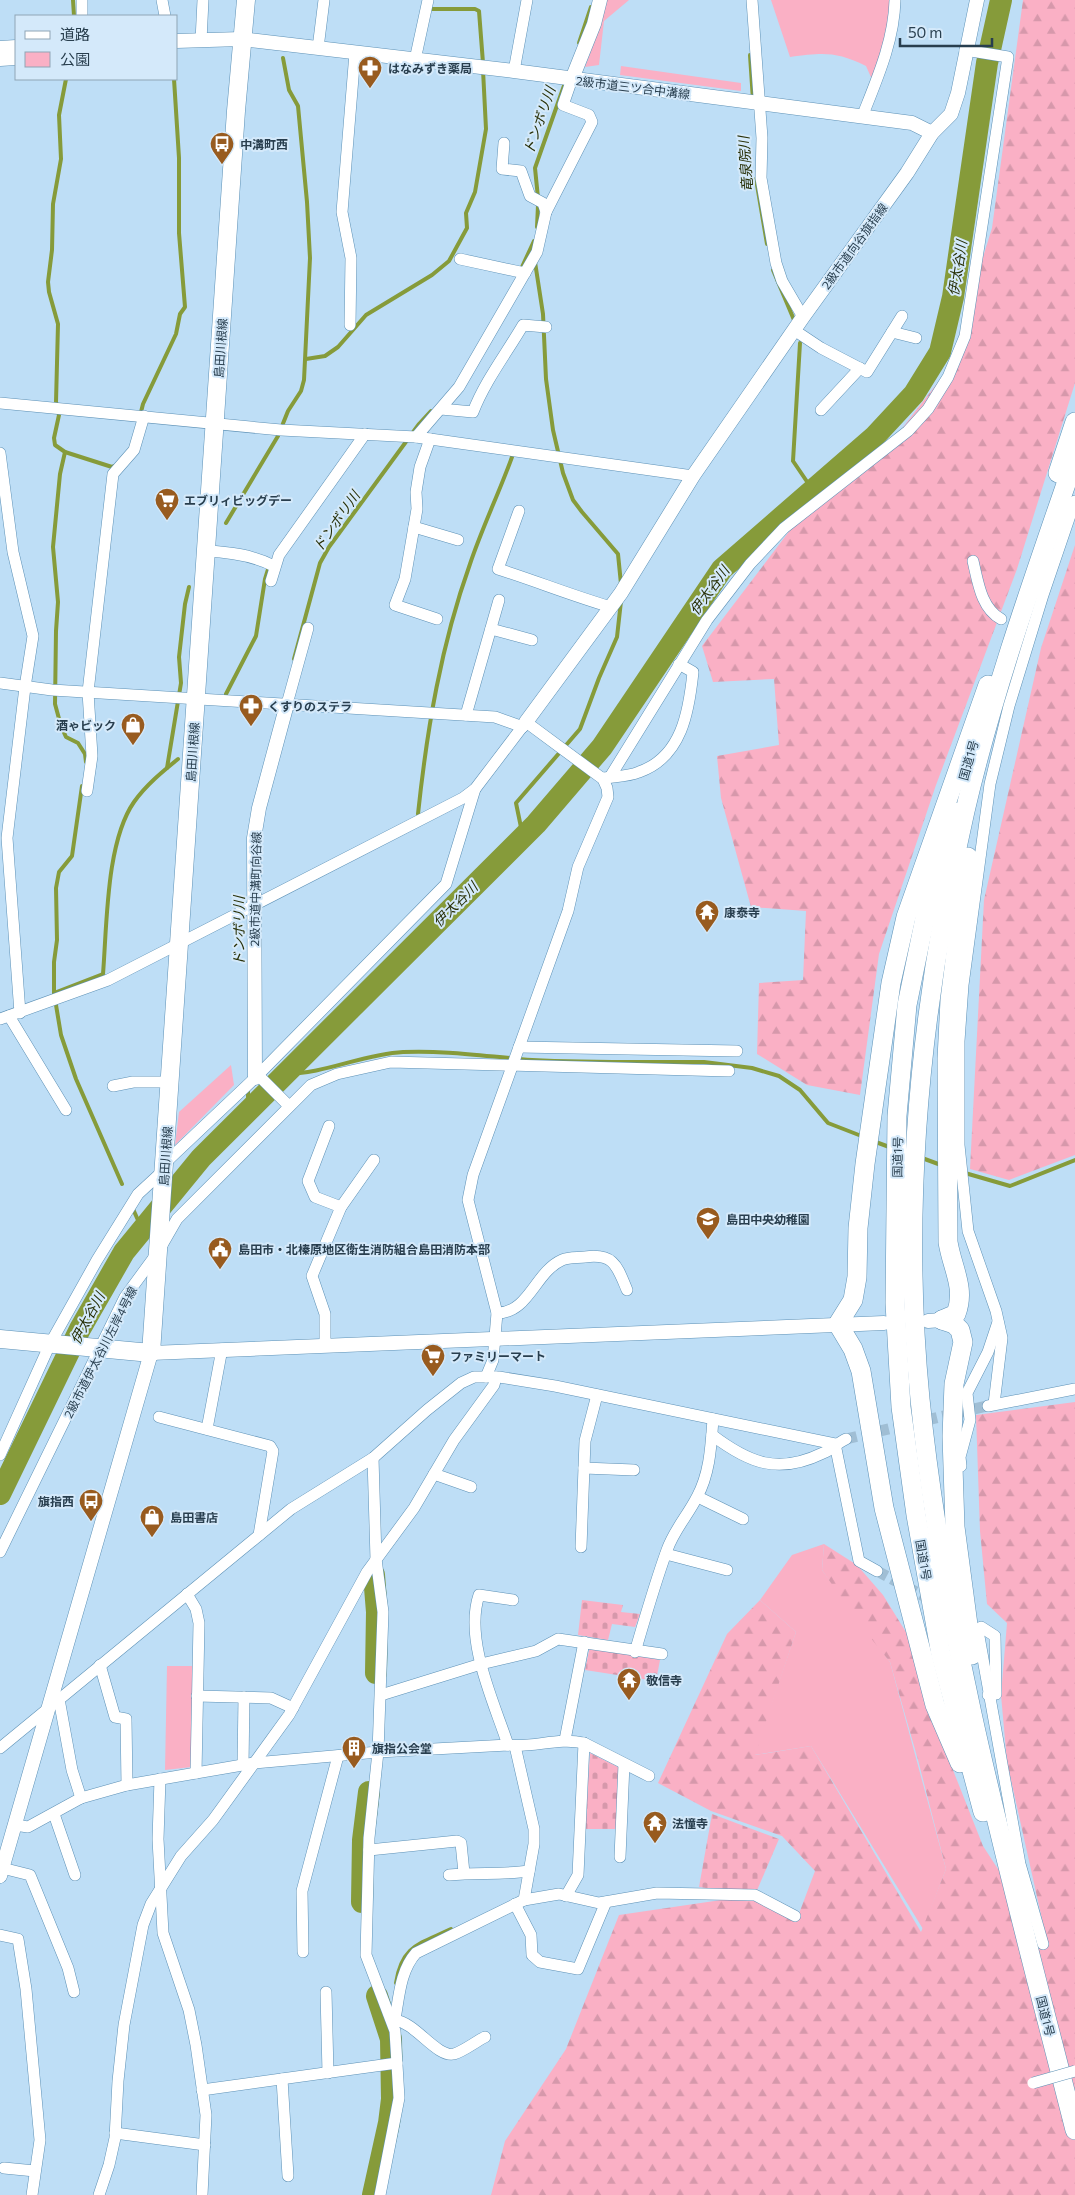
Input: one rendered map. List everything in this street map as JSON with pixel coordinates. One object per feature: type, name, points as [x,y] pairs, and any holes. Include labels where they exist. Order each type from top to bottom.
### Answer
[{"type":"highway","name":"国道1号","points":[[1075,422],[994,667],[927,908],[907,1005],[898,1116],[895,1303],[901,1407],[916,1515],[941,1655],[1017,1902],[1075,2130]]},
{"type":"highway","name":"国道1号","points":[[990,1816],[940,1554],[920,1398],[915,1302],[914,1222],[916,1160],[930,1007],[943,921],[966,810],[1020,616],[1075,458]]},
{"type":"highway","points":[[990,1816],[935,1706],[884,1508],[861,1371],[853,1349],[838,1324],[853,1300],[857,1277],[858,1228],[865,1164],[891,983],[906,917],[994,667]]},
{"type":"highway","points":[[984,740],[950,1000],[947,1059],[948,1242],[960,1286],[960,1302],[956,1314],[935,1320],[954,1324],[960,1330],[963,1342],[954,1384],[952,1436],[955,1527],[990,1816]]},
{"type":"main road","name":"島田川根線","points":[[151,1353],[179,942],[189,699],[206,551],[241,39],[246,0]]},
{"type":"main road","points":[[0,1339],[151,1353]]},
{"type":"street","points":[[82,0],[82,15]]},
{"type":"street","points":[[162,0],[165,15]]},
{"type":"street","points":[[201,41],[203,0]]},
{"type":"street","points":[[318,48],[324,0]]},
{"type":"street","points":[[416,60],[428,0]]},
{"type":"street","points":[[514,70],[527,0]]},
{"type":"street","points":[[416,437],[459,388],[537,252],[546,212],[592,122],[589,115],[563,105],[594,24],[600,0]]},
{"type":"street","points":[[752,0],[762,138],[760,178],[776,263],[782,281],[803,317]]},
{"type":"street","points":[[862,117],[880,72],[890,37],[895,0]]},
{"type":"street","name":"2級市道向谷旗指線","points":[[524,725],[611,607],[692,476],[907,172],[932,133],[950,114],[958,93],[977,0]]},
{"type":"street","name":"2級市道三ツ合中溝線","points":[[179,42],[241,39],[514,70],[572,80],[912,123],[932,133]]},
{"type":"street","points":[[0,48],[15,47]]},
{"type":"street","points":[[604,777],[707,620],[750,564],[784,528],[908,431],[928,408],[948,377],[965,336],[1008,57],[968,50]]},
{"type":"street","points":[[350,324],[350,258],[342,212],[355,53]]},
{"type":"street","points":[[0,59],[15,58]]},
{"type":"street","points":[[504,143],[502,169],[521,171],[530,196],[543,203],[546,212]]},
{"type":"street","points":[[460,259],[525,273]]},
{"type":"street","points":[[794,330],[821,348],[867,372],[902,316]]},
{"type":"street","points":[[441,409],[473,412],[483,387],[499,366],[523,325],[546,327]]},
{"type":"street","points":[[892,332],[916,338]]},
{"type":"street","points":[[821,410],[860,368]]},
{"type":"street","points":[[0,403],[281,430],[416,437],[692,476]]},
{"type":"street","points":[[87,791],[92,756],[88,692],[113,474],[134,450],[144,416]]},
{"type":"street","points":[[271,581],[274,566],[279,556],[365,434]]},
{"type":"street","points":[[430,439],[420,467],[414,527],[405,579],[395,605],[437,618]]},
{"type":"street","points":[[0,453],[13,552],[33,636],[7,838],[10,1016],[66,1110]]},
{"type":"street","points":[[1075,501],[1031,626],[1008,706],[990,784],[973,908],[959,1041],[959,1145],[968,1231],[998,1320],[1002,1338],[991,1405],[1075,1389]]},
{"type":"street","points":[[519,511],[498,569],[558,588],[577,598],[611,607]]},
{"type":"street","points":[[414,527],[458,540]]},
{"type":"street","points":[[206,551],[236,553],[257,558],[274,566]]},
{"type":"street","points":[[973,561],[985,603],[991,614],[1001,619]]},
{"type":"street","points":[[466,715],[499,600]]},
{"type":"street","points":[[286,704],[308,628]]},
{"type":"street","points":[[491,629],[532,640]]},
{"type":"street","points":[[604,777],[640,772],[656,763],[681,732],[690,708],[693,672],[679,664]]},
{"type":"street","points":[[0,683],[25,687],[170,698],[504,718],[524,725],[604,777],[608,797],[578,868],[568,911],[473,1174],[468,1200],[497,1313],[491,1377],[494,1385],[454,1440],[414,1508],[367,1572],[293,1708],[248,1764],[161,1886],[143,1925],[126,2016],[118,2081],[115,2133],[109,2165],[99,2195]]},
{"type":"street","name":"2級市道中溝町向谷線","points":[[257,1077],[254,838],[259,808],[286,704]]},
{"type":"street","points":[[10,1016],[108,980],[463,798],[476,789],[524,725]]},
{"type":"street","points":[[0,1455],[53,1344],[97,1260],[138,1194],[257,1077],[446,884],[476,789]]},
{"type":"street","points":[[519,1047],[737,1051]]},
{"type":"street","name":"2級市道伊太谷川左岸4号線","points":[[0,1552],[98,1349],[125,1298],[158,1252],[177,1219],[311,1085],[334,1075],[391,1062],[729,1071]]},
{"type":"street","points":[[257,1077],[289,1106]]},
{"type":"street","points":[[113,1086],[133,1082],[170,1082]]},
{"type":"street","points":[[329,1126],[308,1181],[315,1197],[342,1207]]},
{"type":"street","points":[[325,1346],[325,1314],[312,1276],[342,1207],[374,1160]]},
{"type":"street","points":[[497,1313],[506,1313],[517,1308],[546,1272],[563,1260],[599,1255],[609,1258],[618,1269],[627,1290]]},
{"type":"street","points":[[998,1320],[988,1352],[967,1393],[970,1420],[960,1457],[966,1554],[988,1695],[1020,1864],[1043,1944]]},
{"type":"street","points":[[74,1992],[68,1968],[30,1875],[1,1872],[5,1844],[15,1825],[54,1703],[151,1353],[884,1323]]},
{"type":"street","points":[[206,1429],[222,1350]]},
{"type":"street","points":[[0,1748],[291,1509],[373,1458],[461,1383],[474,1377],[491,1377],[597,1395],[834,1444]]},
{"type":"street","points":[[581,1547],[585,1442],[597,1395]]},
{"type":"street","points":[[159,1417],[270,1446],[273,1451],[259,1535]]},
{"type":"street","points":[[634,1652],[675,1532],[698,1497],[710,1455],[713,1419]]},
{"type":"street","points":[[712,1435],[733,1451],[770,1465],[807,1460],[826,1452],[834,1444],[846,1439]]},
{"type":"street","points":[[834,1444],[859,1561],[877,1571]]},
{"type":"street","points":[[373,1458],[376,1559],[383,1612],[378,1752],[369,1850],[366,1955],[394,2023]]},
{"type":"street","points":[[584,1468],[634,1470]]},
{"type":"street","points":[[434,1474],[471,1487]]},
{"type":"street","points":[[698,1497],[744,1519]]},
{"type":"street","points":[[666,1554],[728,1570]]},
{"type":"street","points":[[188,1594],[196,1609],[199,1623],[196,1773]]},
{"type":"street","points":[[514,1600],[479,1595],[474,1609],[474,1626],[481,1664],[512,1746],[534,1829],[534,1844],[529,1871],[520,1902],[531,1935],[532,1955],[540,1962],[578,1969],[606,1902]]},
{"type":"street","points":[[981,1627],[995,1636],[996,1694],[988,1695]]},
{"type":"street","points":[[381,1696],[481,1664],[536,1651],[558,1639],[634,1652],[662,1654]]},
{"type":"street","points":[[565,1740],[584,1642]]},
{"type":"street","points":[[100,1665],[106,1680],[115,1717],[126,1719],[127,1785]]},
{"type":"street","points":[[197,1696],[270,1698],[293,1708]]},
{"type":"street","points":[[244,1697],[248,1764]]},
{"type":"street","points":[[54,1703],[72,1770],[82,1798]]},
{"type":"street","points":[[15,1825],[28,1827],[82,1798],[127,1785],[248,1764],[378,1752],[512,1746],[565,1740],[584,1743],[649,1776]]},
{"type":"street","points":[[566,1896],[578,1875],[584,1743]]},
{"type":"street","points":[[303,1952],[302,1891],[338,1756]]},
{"type":"street","points":[[620,1857],[624,1764]]},
{"type":"street","points":[[160,1779],[158,1839],[162,1933],[189,2010],[206,2115],[202,2195]]},
{"type":"street","points":[[54,1814],[75,1875]]},
{"type":"street","points":[[369,1850],[456,1841],[461,1843],[464,1873]]},
{"type":"street","points":[[449,1875],[464,1873],[506,1874],[529,1871]]},
{"type":"street","points":[[380,2195],[399,2098],[394,2023],[404,1973],[408,1962],[416,1953],[520,1902],[540,1896],[566,1896],[599,1904],[657,1893],[755,1894],[795,1916]]},
{"type":"street","points":[[0,1935],[18,1939],[26,1989],[40,2140],[32,2195]]},
{"type":"street","points":[[326,1992],[328,2073]]},
{"type":"street","points":[[394,2023],[405,2021],[443,2053],[453,2054],[485,2037]]},
{"type":"street","points":[[202,2090],[397,2063]]},
{"type":"street","points":[[1033,2083],[1075,2071]]},
{"type":"street","points":[[282,2079],[288,2176]]},
{"type":"street","points":[[115,2133],[205,2145]]},
{"type":"street","points":[[4,2168],[35,2171]]},
{"type":"green space","points":[[604,0],[629,0],[604,21],[599,65],[585,67],[601,24]]},
{"type":"green space","points":[[771,0],[892,0],[888,30],[874,84],[866,66],[846,58],[829,54],[790,57]]},
{"type":"green space","points":[[1023,0],[1075,0],[1075,383],[1017,569],[936,785],[879,954],[860,1095],[807,1085],[757,1054],[759,983],[803,980],[806,911],[751,907],[721,798],[717,756],[779,745],[774,679],[713,682],[702,646],[797,521],[886,449],[949,368],[992,228]]},
{"type":"green space","points":[[621,66],[741,83],[741,91],[620,75]]},
{"type":"green space","points":[[1075,545],[1075,1155],[1009,1180],[970,1169],[984,900],[1041,648]]},
{"type":"green space","points":[[231,1065],[234,1085],[175,1145],[179,1112]]},
{"type":"green space","points":[[1075,1402],[1075,2195],[491,2195],[505,2141],[566,2049],[619,1915],[755,1895],[797,1919],[815,1871],[782,1836],[711,1811],[658,1783],[727,1634],[760,1600],[796,1632],[755,1755],[811,1746],[921,1932],[946,1869],[890,1662],[858,1622],[822,1570],[824,1544],[857,1565],[883,1595],[909,1637],[934,1722],[983,1846],[1048,1946],[1007,1762],[1001,1695],[1007,1623],[987,1604],[980,1531],[976,1415]]},
{"type":"green space","points":[[824,1544],[822,1570],[890,1662],[946,1869],[923,1929],[811,1746],[754,1755],[796,1632],[760,1600],[792,1555]]},
{"type":"green space","points":[[582,1600],[623,1605],[621,1612],[640,1614],[635,1627],[612,1624],[608,1640],[578,1635]]},
{"type":"green space","points":[[590,1646],[660,1660],[656,1681],[585,1670]]},
{"type":"green space","points":[[167,1666],[195,1666],[192,1767],[165,1770]]},
{"type":"green space","points":[[590,1753],[620,1768],[616,1829],[585,1829]]},
{"type":"green space","points":[[712,1814],[779,1839],[755,1895],[699,1887]]},
{"type":"waterway","points":[[73,0],[74,15]]},
{"type":"waterway","name":"伊太谷川","points":[[0,1494],[80,1329],[124,1252],[201,1158],[536,824],[602,747],[722,569],[875,436],[914,394],[940,352],[953,297],[987,63],[1001,0]]},
{"type":"waterway","name":"ドンボリ川","points":[[579,43],[591,7]]},
{"type":"waterway","points":[[431,9],[475,9],[479,11],[483,63]]},
{"type":"waterway","name":"竜泉院川","points":[[750,55],[753,100]]},
{"type":"waterway","points":[[226,523],[278,436],[288,411],[301,391],[304,380],[310,258],[307,202],[298,106],[289,90],[283,58]]},
{"type":"waterway","points":[[306,359],[325,356],[338,347],[366,315],[432,275],[449,261],[467,228],[466,213],[475,192],[486,129],[483,70]]},
{"type":"waterway","points":[[66,80],[59,115],[61,159],[53,204],[52,250],[48,282],[58,324],[56,402],[59,415],[54,438],[55,445],[65,452],[60,474],[53,547],[58,602],[55,704],[66,737],[78,743],[85,754],[86,762]]},
{"type":"waterway","points":[[140,416],[143,404],[176,334],[180,314],[185,307],[179,233],[179,158],[174,80]]},
{"type":"waterway","name":"ドンボリ川","points":[[538,198],[535,168],[566,80]]},
{"type":"waterway","name":"竜泉院川","points":[[756,179],[767,244]]},
{"type":"waterway","name":"ドンボリ川","points":[[537,227],[538,205]]},
{"type":"waterway","name":"ドンボリ川","points":[[522,267],[534,241]]},
{"type":"waterway","points":[[535,262],[543,314],[546,379],[553,430],[563,473],[573,500],[618,554],[621,584]]},
{"type":"waterway","name":"竜泉院川","points":[[773,270],[794,320]]},
{"type":"waterway","name":"竜泉院川","points":[[800,343],[793,461],[812,489]]},
{"type":"waterway","name":"ドンボリ川","points":[[294,659],[320,563],[329,547],[419,424],[431,411]]},
{"type":"waterway","points":[[65,452],[112,467],[114,466]]},
{"type":"waterway","points":[[418,814],[431,719],[451,625],[475,551],[512,457]]},
{"type":"waterway","points":[[226,694],[256,636],[265,579],[269,566]]},
{"type":"waterway","points":[[167,768],[181,683],[179,657],[185,604],[189,587]]},
{"type":"waterway","points":[[523,837],[516,803],[580,729],[617,637],[621,601]]},
{"type":"waterway","points":[[54,993],[103,974],[107,909],[113,861],[118,839],[125,819],[134,802],[160,774],[178,759]]},
{"type":"waterway","points":[[82,786],[72,856],[59,872],[56,888],[57,940],[54,962],[54,993],[61,1035],[76,1079],[122,1184]]},
{"type":"waterway","points":[[285,1074],[315,1071],[373,1056],[403,1052],[452,1053],[553,1061],[704,1062],[752,1068],[779,1076],[800,1090],[828,1123],[864,1137]]},
{"type":"waterway","name":"ドンボリ川","points":[[248,1088],[248,1101],[251,1106]]},
{"type":"waterway","points":[[873,1141],[892,1148]]},
{"type":"waterway","points":[[922,1158],[941,1165]]},
{"type":"waterway","points":[[965,1173],[1010,1186],[1075,1160]]},
{"type":"waterway","points":[[133,1209],[142,1229]]},
{"type":"waterway","points":[[374,1575],[377,1612],[376,1673]]},
{"type":"waterway","points":[[362,1902],[363,1840],[369,1792]]},
{"type":"waterway","points":[[396,1983],[403,1961],[414,1947],[451,1929]]},
{"type":"waterway","points":[[373,2195],[389,2123],[392,2099],[391,2039],[377,1996]]},
{"type":"tunnel","points":[[846,1439],[987,1406]]},
{"type":"tunnel","points":[[877,1571],[933,1601]]},
{"type":"place","name":"はなみずき薬局","points":[[370,89]]},
{"type":"place","name":"中溝町西","points":[[222,165]]},
{"type":"place","name":"エブリィビッグデー","points":[[167,521]]},
{"type":"place","name":"くすりのステラ","points":[[251,727]]},
{"type":"place","name":"酒ゃビック","points":[[133,746]]},
{"type":"place","name":"康泰寺","points":[[707,933]]},
{"type":"place","name":"島田中央幼稚園","points":[[708,1240]]},
{"type":"place","name":"島田市・北榛原地区衛生消防組合島田消防本部","points":[[220,1270]]},
{"type":"place","name":"ファミリーマート","points":[[433,1377]]},
{"type":"place","name":"旗指西","points":[[91,1522]]},
{"type":"place","name":"島田書店","points":[[152,1538]]},
{"type":"place","name":"敬信寺","points":[[629,1701]]},
{"type":"place","name":"旗指公会堂","points":[[354,1769]]},
{"type":"place","name":"法憧寺","points":[[655,1844]]}]
